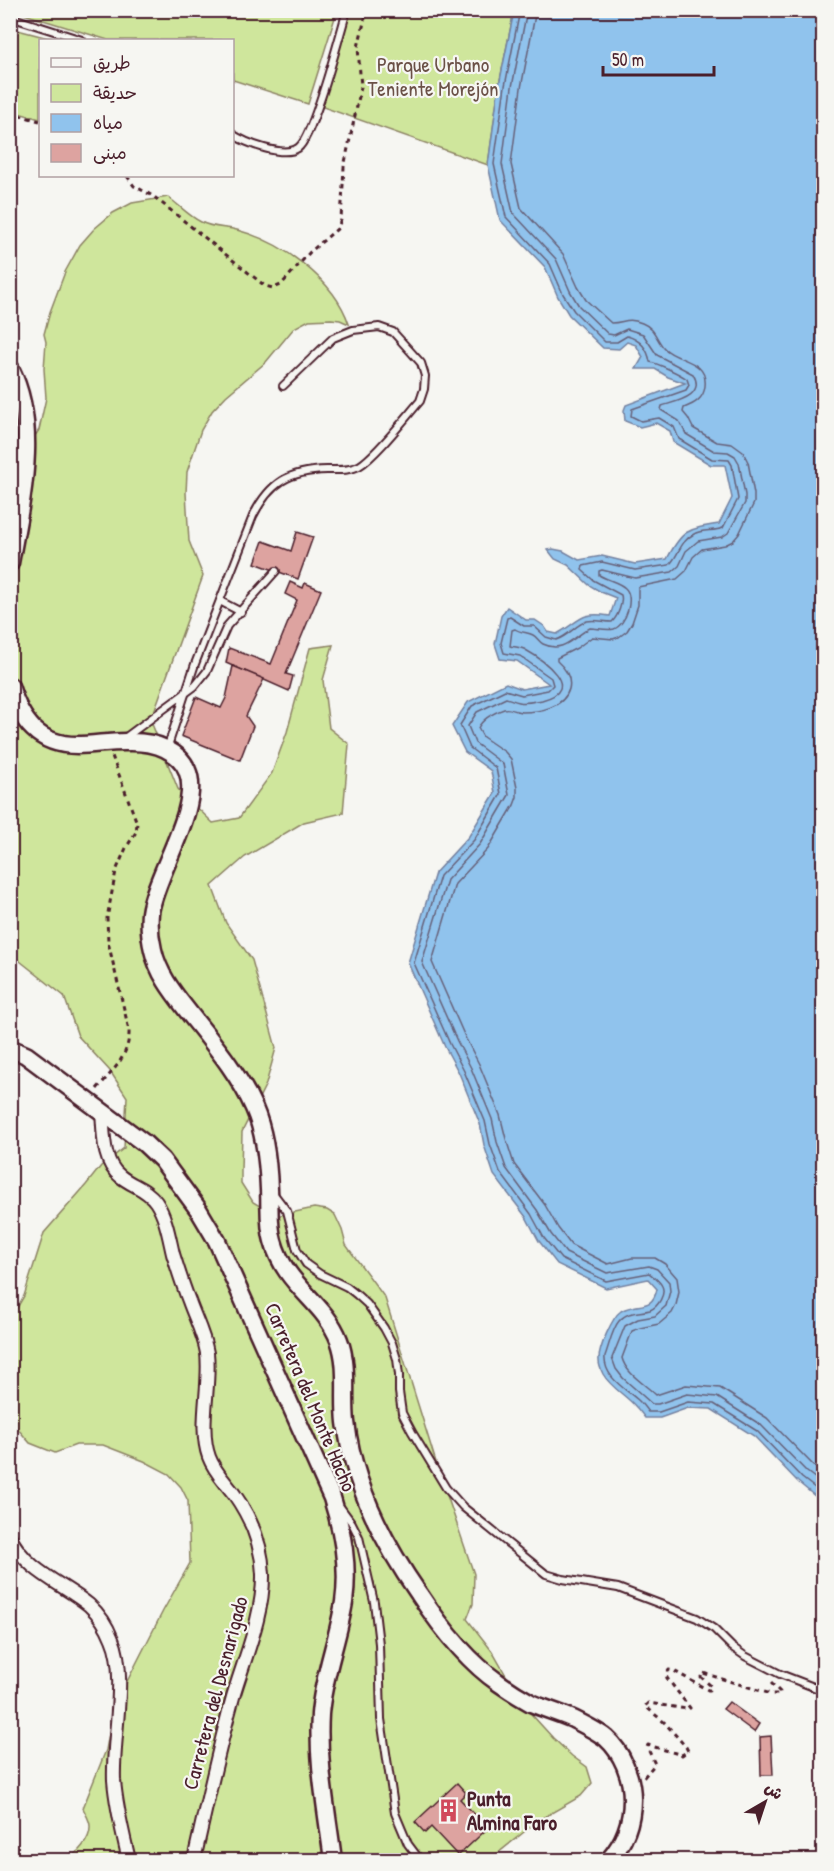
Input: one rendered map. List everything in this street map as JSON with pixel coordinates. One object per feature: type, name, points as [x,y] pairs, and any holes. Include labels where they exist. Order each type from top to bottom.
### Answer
[{"type":"main road","points":[[10,368],[17,381],[23,407],[26,443],[22,492],[10,563]]},
{"type":"main road","points":[[10,686],[20,713],[28,724],[39,734],[52,741],[65,744],[150,743],[167,749]]},
{"type":"main road","name":"Carretera del Monte Hacho","points":[[167,749],[181,759],[186,766],[191,787],[183,821],[154,894],[150,914],[153,954],[172,990],[241,1085],[254,1108],[262,1134],[269,1189],[271,1231],[280,1260],[292,1280],[325,1315],[340,1344],[344,1360],[350,1448],[366,1497],[400,1566],[422,1598],[470,1658],[498,1683],[531,1702],[575,1720],[606,1738],[619,1754],[628,1772],[632,1792],[632,1813],[622,1842],[609,1860]]},
{"type":"main road","name":"Carretera del Monte Hacho","points":[[10,1048],[26,1055],[144,1143],[162,1160],[198,1209],[218,1241],[332,1498],[340,1523],[346,1575],[344,1600],[323,1689],[320,1729],[320,1762],[333,1860]]},
{"type":"street","points":[[10,1041],[26,1055]]},
{"type":"street","name":"Carretera del Desnarigado","points":[[102,1112],[109,1162],[119,1176],[146,1191],[156,1202],[162,1215],[206,1348],[208,1367],[206,1436],[209,1458],[247,1515],[256,1534],[261,1554],[262,1586],[257,1616],[224,1731],[194,1860]]},
{"type":"street","points":[[10,1537],[21,1555],[32,1566],[90,1606],[104,1622],[113,1641],[118,1661],[114,1778],[121,1827],[129,1860]]},
{"type":"lane","points":[[234,135],[244,141],[276,151],[292,151],[305,142],[348,10]]},
{"type":"lane","points":[[10,17],[79,39]]},
{"type":"lane","points":[[167,749],[195,664],[261,500],[273,486],[289,476],[306,471],[346,471],[366,461],[420,401],[425,376],[421,363],[406,345],[393,332],[379,327],[353,330],[333,338],[283,386]]},
{"type":"lane","points":[[114,742],[202,679],[227,626],[276,571]]},
{"type":"lane","points":[[220,601],[241,612]]},
{"type":"lane","points":[[269,1189],[287,1211],[297,1250],[306,1264],[357,1295],[367,1304],[384,1328],[397,1359],[400,1403],[406,1423],[446,1488],[463,1507],[546,1574],[562,1579],[618,1588],[697,1618],[714,1629],[745,1656],[780,1674],[824,1691]]},
{"type":"lane","points":[[332,1498],[343,1510],[359,1537],[370,1582],[378,1623],[381,1719],[393,1805],[400,1829],[420,1860]]},
{"type":"path","points":[[128,177],[134,186],[153,196],[266,286],[273,288],[281,285],[302,259],[337,229],[341,220],[344,167],[361,87],[358,47],[367,10]]},
{"type":"path","points":[[10,113],[39,121]]},
{"type":"path","points":[[87,1101],[123,1057],[129,1040],[129,1030],[108,942],[107,918],[116,871],[126,848],[134,837],[137,824],[114,742]]},
{"type":"path","points":[[643,1778],[655,1764],[648,1745],[682,1755],[688,1751],[665,1723],[645,1706],[648,1703],[690,1708],[667,1678],[669,1670],[708,1690],[711,1686],[701,1677],[703,1673],[762,1691],[780,1694],[769,1680]]},
{"type":"green space","points":[[14,11],[337,11],[308,104],[234,80],[234,39],[105,39]]},
{"type":"green space","name":"Parque Urbano Teniente Morejón","points":[[350,11],[514,11],[499,85],[488,165],[320,106]]},
{"type":"green space","points":[[10,28],[52,39],[39,39],[39,119],[11,111]]},
{"type":"green space","points":[[168,197],[188,214],[205,224],[237,230],[271,243],[288,253],[319,278],[332,292],[349,324],[331,319],[309,320],[294,328],[266,362],[212,411],[201,430],[187,472],[186,493],[189,541],[203,576],[155,709],[152,724],[178,789],[213,823],[239,818],[272,773],[287,732],[310,648],[333,645],[323,680],[329,728],[349,744],[343,813],[304,822],[245,857],[212,886],[226,923],[252,960],[276,1048],[266,1084],[242,1132],[241,1183],[253,1202],[276,1216],[314,1208],[327,1210],[335,1215],[346,1245],[385,1298],[439,1472],[474,1574],[473,1604],[467,1619],[492,1651],[523,1705],[553,1738],[587,1767],[592,1783],[581,1796],[539,1820],[493,1857],[485,1860],[66,1860],[79,1850],[90,1831],[90,1824],[83,1808],[106,1750],[114,1707],[190,1563],[188,1501],[181,1487],[169,1474],[144,1461],[103,1445],[76,1445],[55,1453],[30,1443],[11,1421],[11,1318],[24,1296],[44,1233],[101,1166],[124,1148],[127,1097],[110,1071],[78,1036],[64,996],[11,954],[10,394],[27,448],[39,430],[46,398],[44,334],[65,272],[80,245],[113,213],[132,203]]},
{"type":"water","points":[[514,11],[823,11],[823,1503],[798,1482],[754,1436],[711,1409],[688,1408],[660,1418],[645,1418],[606,1379],[600,1368],[599,1356],[603,1342],[617,1314],[627,1308],[652,1301],[657,1289],[648,1279],[606,1288],[557,1264],[539,1241],[526,1217],[494,1175],[480,1124],[408,963],[435,873],[469,836],[495,793],[491,771],[465,752],[452,726],[468,702],[506,683],[522,689],[549,684],[517,661],[500,659],[495,644],[501,616],[507,607],[526,620],[535,620],[548,632],[557,634],[586,616],[610,616],[616,598],[589,585],[568,565],[555,559],[548,550],[563,551],[579,560],[602,556],[635,564],[667,559],[682,536],[692,530],[719,524],[732,498],[725,465],[711,465],[673,442],[670,431],[656,423],[640,427],[625,421],[626,405],[685,383],[655,369],[636,369],[643,357],[636,345],[627,342],[619,349],[603,348],[569,315],[545,267],[500,220],[488,165],[499,85]]},
{"type":"building","points":[[297,532],[313,537],[298,579],[255,563],[263,541],[291,551]]},
{"type":"building","points":[[290,582],[303,588],[305,583],[321,590],[286,674],[293,676],[289,691],[226,663],[229,648],[271,664],[297,600],[285,594]]},
{"type":"building","points":[[233,666],[264,679],[246,716],[253,726],[240,760],[181,736],[196,697],[221,708],[226,698]]},
{"type":"building","points":[[729,1702],[759,1724],[754,1732],[723,1709]]},
{"type":"building","points":[[771,1736],[773,1775],[761,1775],[760,1737]]},
{"type":"building","name":"Punta Almina Faro","points":[[457,1783],[466,1793],[460,1799],[488,1828],[458,1856],[431,1827],[425,1833],[415,1822]]},
{"type":"place","name":"Punta Almina Faro","points":[[449,1810]]}]
